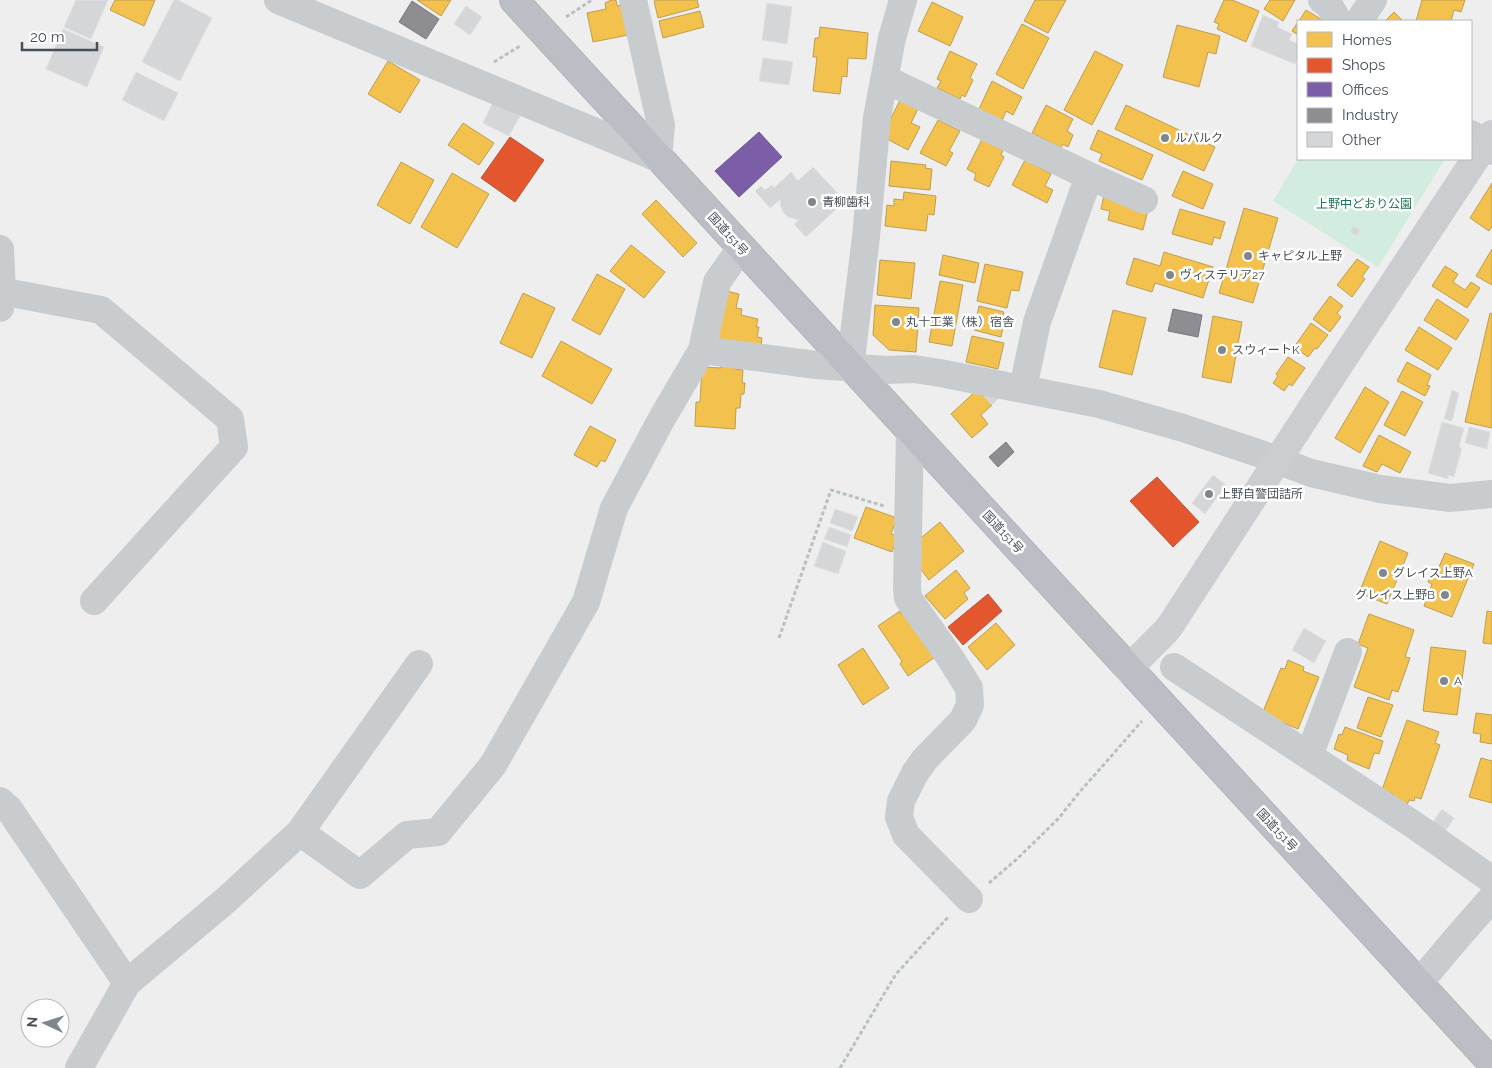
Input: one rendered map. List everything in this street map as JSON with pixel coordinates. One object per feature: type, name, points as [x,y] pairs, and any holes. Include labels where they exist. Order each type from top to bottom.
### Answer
[{"type":"highway","name":"国道151号","points":[[514,0],[1492,1063]]},
{"type":"street","points":[[278,0],[658,158],[661,125],[634,0]]},
{"type":"street","points":[[850,367],[866,237],[877,118],[892,38],[904,0]]},
{"type":"street","points":[[1322,0],[1329,5],[1337,20]]},
{"type":"street","points":[[1360,20],[1373,0]]},
{"type":"street","points":[[885,79],[1088,176],[1144,200]]},
{"type":"street","points":[[1128,668],[1166,631],[1485,141]]},
{"type":"street","points":[[1023,388],[1037,322],[1088,176]]},
{"type":"street","points":[[300,832],[360,875],[407,835],[438,832],[493,765],[586,602],[614,508],[702,350],[717,282],[741,248]]},
{"type":"street","points":[[0,249],[1,296],[101,310],[230,419],[234,447],[94,601]]},
{"type":"street","points":[[702,350],[816,365],[932,372],[1023,388],[1098,404],[1184,428],[1311,473],[1380,489],[1450,498],[1492,494]]},
{"type":"street","points":[[910,432],[908,598],[951,658],[969,688],[970,705],[964,720],[925,759],[915,773],[901,801],[899,817],[906,835],[969,899]]},
{"type":"street","points":[[1309,756],[1348,652]]},
{"type":"street","points":[[79,1068],[127,983],[225,901],[300,832],[419,664]]},
{"type":"street","points":[[1174,667],[1414,825],[1492,880]]},
{"type":"street","points":[[0,801],[9,809],[127,983]]},
{"type":"street","points":[[1419,984],[1492,898]]},
{"type":"path","points":[[779,638],[832,490],[908,514]]},
{"type":"path","points":[[840,1068],[896,974],[946,919],[1017,860],[1059,818],[1159,702]]},
{"type":"green space","name":"上野中どおり公園","points":[[1297,160],[1444,160],[1378,267],[1273,201]]},
{"type":"building: Homes","points":[[115,0],[155,0],[144,26],[110,10]]},
{"type":"building: Homes","points":[[417,0],[451,0],[441,16]]},
{"type":"building: Homes","points":[[616,0],[617,6],[622,5],[628,35],[593,42],[587,13],[606,9],[605,3]]},
{"type":"building: Homes","points":[[697,0],[699,7],[658,18],[654,1]]},
{"type":"building: Homes","points":[[1035,0],[1066,0],[1048,33],[1024,21]]},
{"type":"building: Homes","points":[[1224,0],[1232,0],[1259,11],[1246,42],[1217,29],[1219,24],[1214,22]]},
{"type":"building: Homes","points":[[1270,0],[1295,0],[1283,21],[1264,9]]},
{"type":"building: Homes","points":[[1422,0],[1465,0],[1461,12],[1454,10],[1451,20],[1416,20]]},
{"type":"building: Homes","points":[[932,2],[963,17],[950,46],[918,31]]},
{"type":"building: Homes","points":[[1306,10],[1322,20],[1300,20]]},
{"type":"building: Homes","points":[[700,11],[704,27],[663,38],[659,21]]},
{"type":"building: Homes","points":[[1394,12],[1402,20],[1386,20]]},
{"type":"building: Homes","points":[[1022,24],[1049,38],[1023,89],[996,74]]},
{"type":"building: Homes","points":[[1297,24],[1297,34],[1292,31]]},
{"type":"building: Homes","points":[[1177,25],[1220,36],[1216,54],[1208,52],[1199,87],[1163,77]]},
{"type":"building: Homes","points":[[820,27],[868,33],[866,59],[848,58],[847,77],[842,76],[840,94],[813,91],[817,57],[813,57],[815,38],[819,38]]},
{"type":"building: Homes","points":[[950,51],[977,64],[970,78],[973,80],[965,97],[962,95],[960,99],[937,88],[941,81],[937,79]]},
{"type":"building: Homes","points":[[1095,51],[1123,65],[1092,125],[1064,110]]},
{"type":"building: Homes","points":[[388,61],[420,80],[400,113],[368,94]]},
{"type":"building: Homes","points":[[992,81],[1022,97],[1013,115],[1006,111],[1002,121],[979,109]]},
{"type":"building: Homes","points":[[900,100],[918,109],[911,123],[920,127],[908,150],[885,138],[885,130]]},
{"type":"building: Homes","points":[[1046,105],[1073,119],[1067,131],[1073,135],[1068,147],[1063,144],[1061,148],[1032,133]]},
{"type":"building: Homes","name":"ルパルク","points":[[1126,105],[1215,147],[1204,171],[1115,129]]},
{"type":"building: Homes","points":[[938,120],[960,131],[949,151],[953,153],[946,166],[920,153]]},
{"type":"building: Homes","points":[[463,123],[494,143],[479,165],[448,145]]},
{"type":"building: Homes","points":[[1098,130],[1153,155],[1142,180],[1099,161],[1102,154],[1090,149]]},
{"type":"building: Homes","points":[[982,139],[1003,150],[1001,155],[1004,157],[989,187],[974,180],[976,174],[967,169]]},
{"type":"building: Homes","points":[[1025,160],[1051,174],[1045,186],[1053,190],[1047,203],[1012,185]]},
{"type":"building: Homes","points":[[891,161],[926,165],[925,168],[932,169],[930,190],[889,186]]},
{"type":"building: Homes","points":[[401,162],[434,180],[410,224],[377,205]]},
{"type":"building: Homes","points":[[1183,171],[1213,184],[1203,209],[1172,196]]},
{"type":"building: Homes","points":[[452,173],[489,194],[457,248],[421,227]]},
{"type":"building: Homes","points":[[1492,183],[1492,226],[1489,231],[1470,218]]},
{"type":"building: Homes","points":[[904,192],[936,196],[934,215],[928,214],[926,231],[885,226],[887,205],[894,206],[894,199],[903,200]]},
{"type":"building: Homes","points":[[1104,195],[1149,206],[1143,230],[1108,220],[1110,211],[1101,209]]},
{"type":"building: Homes","points":[[656,200],[697,243],[683,257],[642,214]]},
{"type":"building: Homes","name":"キャピタル上野","points":[[1244,208],[1278,218],[1253,303],[1219,293]]},
{"type":"building: Homes","points":[[1180,209],[1225,222],[1220,239],[1214,237],[1212,245],[1172,234]]},
{"type":"building: Homes","points":[[631,245],[665,272],[644,298],[610,271]]},
{"type":"building: Homes","points":[[1492,249],[1492,285],[1476,276]]},
{"type":"building: Homes","name":"ヴィステリア27","points":[[1164,252],[1213,267],[1203,298],[1155,283],[1152,292],[1126,284],[1134,258],[1160,266]]},
{"type":"building: Homes","points":[[943,255],[979,263],[975,283],[939,275]]},
{"type":"building: Homes","points":[[1357,259],[1369,267],[1362,277],[1365,279],[1352,297],[1337,285]]},
{"type":"building: Homes","points":[[880,260],[915,263],[911,299],[877,295]]},
{"type":"building: Homes","points":[[985,264],[1023,272],[1019,291],[1011,290],[1007,308],[977,301]]},
{"type":"building: Homes","points":[[1445,266],[1458,274],[1453,282],[1465,290],[1471,282],[1480,288],[1467,308],[1432,286]]},
{"type":"building: Homes","points":[[597,274],[625,289],[600,335],[572,320]]},
{"type":"building: Homes","points":[[940,281],[963,285],[952,346],[929,342]]},
{"type":"building: Homes","points":[[723,290],[739,294],[736,308],[742,309],[741,315],[758,319],[756,327],[759,327],[757,337],[762,338],[761,346],[713,339]]},
{"type":"building: Homes","points":[[523,293],[555,308],[532,358],[500,343]]},
{"type":"building: Homes","points":[[1330,296],[1343,306],[1337,313],[1341,317],[1330,332],[1313,319]]},
{"type":"building: Homes","points":[[1437,299],[1469,320],[1456,340],[1424,320]]},
{"type":"building: Homes","name":"丸十工業（株）宿舎","points":[[875,305],[919,308],[916,352],[889,350],[873,335]]},
{"type":"building: Homes","points":[[979,306],[1004,312],[1001,322],[1004,323],[1001,337],[974,330]]},
{"type":"building: Homes","points":[[1113,310],[1146,318],[1132,375],[1099,367]]},
{"type":"building: Homes","points":[[1490,313],[1492,314],[1492,428],[1465,422]]},
{"type":"building: Homes","name":"スウィートK","points":[[1213,316],[1242,322],[1231,383],[1202,377]]},
{"type":"building: Homes","points":[[1311,323],[1328,335],[1308,357],[1294,347]]},
{"type":"building: Homes","points":[[1419,327],[1452,348],[1438,370],[1405,350]]},
{"type":"building: Homes","points":[[972,336],[1004,343],[998,369],[966,362]]},
{"type":"building: Homes","points":[[561,341],[612,369],[592,404],[542,376]]},
{"type":"building: Homes","points":[[1288,357],[1305,368],[1292,386],[1289,384],[1284,391],[1273,383],[1278,376],[1276,374]]},
{"type":"building: Homes","points":[[721,362],[734,363],[734,369],[743,370],[742,383],[745,383],[744,394],[741,394],[740,408],[736,408],[735,429],[695,426],[696,402],[700,402],[702,367],[721,368]]},
{"type":"building: Homes","points":[[1407,362],[1431,375],[1427,385],[1430,386],[1425,396],[1397,381]]},
{"type":"building: Homes","points":[[1365,387],[1389,402],[1360,453],[1335,438]]},
{"type":"building: Homes","points":[[978,389],[992,405],[981,415],[988,424],[972,438],[951,414]]},
{"type":"building: Homes","points":[[1402,391],[1423,402],[1405,436],[1384,425]]},
{"type":"building: Homes","points":[[590,426],[616,440],[605,462],[601,460],[597,467],[574,455]]},
{"type":"building: Homes","points":[[1379,435],[1411,452],[1400,473],[1382,464],[1377,472],[1363,466]]},
{"type":"building: Homes","points":[[866,507],[897,518],[891,534],[898,536],[892,552],[854,538]]},
{"type":"building: Homes","points":[[940,522],[964,551],[929,580],[915,562],[921,556],[917,551],[916,542]]},
{"type":"building: Homes","name":"グレイス上野A","points":[[1380,541],[1408,553],[1387,604],[1359,593]]},
{"type":"building: Homes","name":"グレイス上野B","points":[[1445,553],[1474,564],[1452,617],[1424,606],[1432,584],[1428,582],[1432,572],[1436,574]]},
{"type":"building: Homes","points":[[956,570],[970,588],[964,593],[968,599],[945,619],[925,596]]},
{"type":"building: Homes","points":[[900,611],[902,614],[905,612],[938,655],[908,676],[900,664],[902,661],[878,626]]},
{"type":"building: Homes","points":[[1487,611],[1492,612],[1492,644],[1483,643]]},
{"type":"building: Homes","points":[[1369,614],[1414,630],[1405,657],[1410,658],[1398,692],[1392,690],[1389,700],[1354,687],[1368,648],[1358,644]]},
{"type":"building: Homes","points":[[996,623],[1015,645],[987,670],[968,647]]},
{"type":"building: Homes","name":"A","points":[[1431,647],[1466,651],[1457,715],[1423,711]]},
{"type":"building: Homes","points":[[863,648],[889,688],[863,705],[838,665]]},
{"type":"building: Homes","points":[[1288,660],[1304,667],[1303,671],[1319,677],[1298,729],[1262,714],[1281,668],[1285,669]]},
{"type":"building: Homes","points":[[1368,697],[1393,705],[1381,737],[1357,728]]},
{"type":"building: Homes","points":[[1476,713],[1492,715],[1492,744],[1480,742],[1481,734],[1473,733]]},
{"type":"building: Homes","points":[[1407,720],[1439,732],[1435,743],[1440,745],[1421,799],[1415,797],[1414,801],[1409,800],[1405,810],[1391,801],[1393,794],[1382,790]]},
{"type":"building: Homes","points":[[1345,727],[1383,741],[1379,754],[1374,753],[1369,769],[1347,760],[1348,755],[1334,749],[1339,734],[1342,735]]},
{"type":"building: Homes","points":[[1481,758],[1492,761],[1492,803],[1469,797]]},
{"type":"building: Shops","points":[[510,137],[544,160],[515,202],[481,178]]},
{"type":"building: Shops","points":[[1157,477],[1199,522],[1173,547],[1130,501]]},
{"type":"building: Shops","points":[[988,594],[1002,611],[963,645],[948,627]]},
{"type":"building: Offices","points":[[759,132],[782,157],[739,197],[715,171]]},
{"type":"building: Industry","points":[[412,1],[439,19],[426,39],[399,22]]},
{"type":"building: Industry","points":[[1173,309],[1202,315],[1198,337],[1168,331]]},
{"type":"building: Industry","points":[[1006,442],[1014,452],[998,467],[989,457]]},
{"type":"building: Other","points":[[76,0],[108,0],[91,39],[64,27]]},
{"type":"building: Other","points":[[174,0],[178,0],[212,18],[180,81],[142,62]]},
{"type":"building: Other","points":[[767,3],[792,7],[787,44],[762,40]]},
{"type":"building: Other","points":[[466,6],[482,17],[470,35],[454,24]]},
{"type":"building: Other","points":[[1263,15],[1279,22],[1277,27],[1292,34],[1289,40],[1297,44],[1297,59],[1295,64],[1251,46]]},
{"type":"building: Other","points":[[63,29],[104,47],[87,87],[46,69]]},
{"type":"building: Other","points":[[763,58],[793,62],[789,85],[759,81]]},
{"type":"building: Other","points":[[136,72],[178,93],[164,121],[122,100]]},
{"type":"building: Other","points":[[493,102],[520,116],[509,136],[483,123]]},
{"type":"building: Other","name":"青柳歯科","points":[[813,167],[845,201],[806,237],[794,224],[799,220],[788,217],[783,212],[780,204],[781,199],[770,208],[755,191],[761,186],[765,190],[772,185],[774,188],[791,172],[798,181]]},
{"type":"building: Other","points":[[1353,226],[1360,230],[1356,236],[1350,232]]},
{"type":"building: Other","points":[[991,390],[998,399],[992,405],[984,396]]},
{"type":"building: Other","points":[[1452,390],[1459,393],[1452,421],[1444,419]]},
{"type":"building: Other","points":[[1442,422],[1464,428],[1459,447],[1462,448],[1454,477],[1448,475],[1448,479],[1428,473]]},
{"type":"building: Other","points":[[1469,427],[1490,432],[1487,449],[1465,443]]},
{"type":"building: Other","name":"上野自警団詰所","points":[[1213,475],[1226,485],[1205,514],[1192,503]]},
{"type":"building: Other","points":[[835,509],[858,517],[852,531],[830,523]]},
{"type":"building: Other","points":[[829,527],[851,535],[847,547],[824,539]]},
{"type":"building: Other","points":[[823,542],[846,551],[838,574],[814,566]]},
{"type":"building: Other","points":[[1304,628],[1326,641],[1314,663],[1292,650]]},
{"type":"building: Other","points":[[1442,809],[1454,818],[1445,832],[1432,823]]},
{"type":"place","name":"ルパルク","points":[[1165,138]]},
{"type":"place","name":"青柳歯科","points":[[812,202]]},
{"type":"place","name":"キャピタル上野","points":[[1248,256]]},
{"type":"place","name":"ヴィステリア27","points":[[1170,275]]},
{"type":"place","name":"丸十工業（株）宿舎","points":[[896,322]]},
{"type":"place","name":"スウィートK","points":[[1222,350]]},
{"type":"place","name":"上野自警団詰所","points":[[1209,494]]},
{"type":"place","name":"グレイス上野A","points":[[1383,573]]},
{"type":"place","name":"グレイス上野B","points":[[1445,595]]},
{"type":"place","name":"A","points":[[1444,681]]}]
